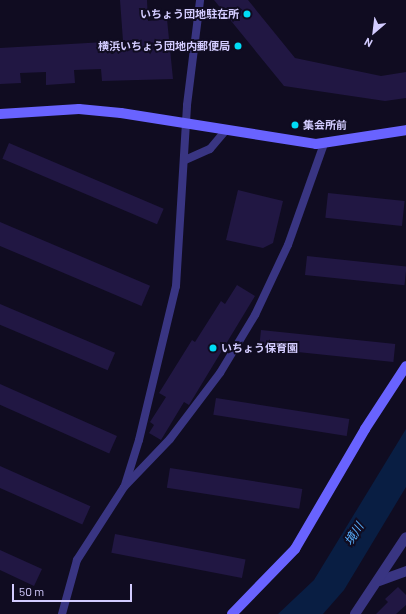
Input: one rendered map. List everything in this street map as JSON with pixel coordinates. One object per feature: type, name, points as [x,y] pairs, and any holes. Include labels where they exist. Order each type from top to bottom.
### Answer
[{"type":"street","points":[[0,114],[79,109],[324,144],[406,130]]},
{"type":"street","points":[[232,614],[296,549],[365,429],[406,366]]},
{"type":"street","points":[[355,614],[379,581],[406,537]]},
{"type":"street","points":[[379,581],[406,571]]},
{"type":"lane","points":[[124,487],[139,440],[176,286],[185,160],[186,124],[200,0]]},
{"type":"lane","points":[[185,160],[210,149],[226,130]]},
{"type":"lane","points":[[62,614],[77,560],[124,487],[188,416],[220,373],[255,315],[288,245],[324,144]]},
{"type":"water","name":"境川","points":[[406,429],[406,487],[344,590],[323,614],[278,614],[314,580]]},
{"type":"building","points":[[120,0],[147,0],[148,21],[167,19],[173,79],[102,81],[101,69],[74,70],[75,83],[46,85],[46,72],[20,73],[21,83],[0,84],[0,48],[123,41]]},
{"type":"building","points":[[214,0],[248,0],[295,58],[381,76],[406,72],[406,98],[385,101],[284,86]]},
{"type":"building","points":[[9,143],[164,209],[157,224],[2,159]]},
{"type":"building","points":[[238,190],[283,201],[273,243],[263,248],[226,240]]},
{"type":"building","points":[[328,193],[405,201],[402,226],[325,218]]},
{"type":"building","points":[[0,222],[150,286],[141,306],[0,246]]},
{"type":"building","points":[[307,256],[406,266],[404,285],[305,275]]},
{"type":"building","points":[[237,285],[255,296],[189,405],[184,402],[161,440],[149,433],[154,425],[150,422],[166,397],[159,393],[192,340],[195,342],[221,301],[225,304]]},
{"type":"building","points":[[0,304],[115,353],[108,370],[0,325]]},
{"type":"building","points":[[261,330],[395,344],[393,362],[259,348]]},
{"type":"building","points":[[0,384],[117,436],[109,453],[0,405]]},
{"type":"building","points":[[216,398],[349,419],[347,436],[213,415]]},
{"type":"building","points":[[0,466],[90,506],[82,525],[0,488]]},
{"type":"building","points":[[170,468],[302,489],[299,509],[167,488]]},
{"type":"building","points":[[115,534],[246,559],[242,578],[111,553]]},
{"type":"building","points":[[0,550],[42,569],[34,586],[0,570]]},
{"type":"building","points":[[398,587],[406,595],[406,605],[396,614],[376,614],[388,602],[385,599]]},
{"type":"place","name":"いちょう団地駐在所","points":[[247,14]]},
{"type":"place","name":"横浜いちょう団地内郵便局","points":[[238,46]]},
{"type":"place","name":"集会所前","points":[[295,125]]},
{"type":"place","name":"いちょう保育園","points":[[213,348]]}]
